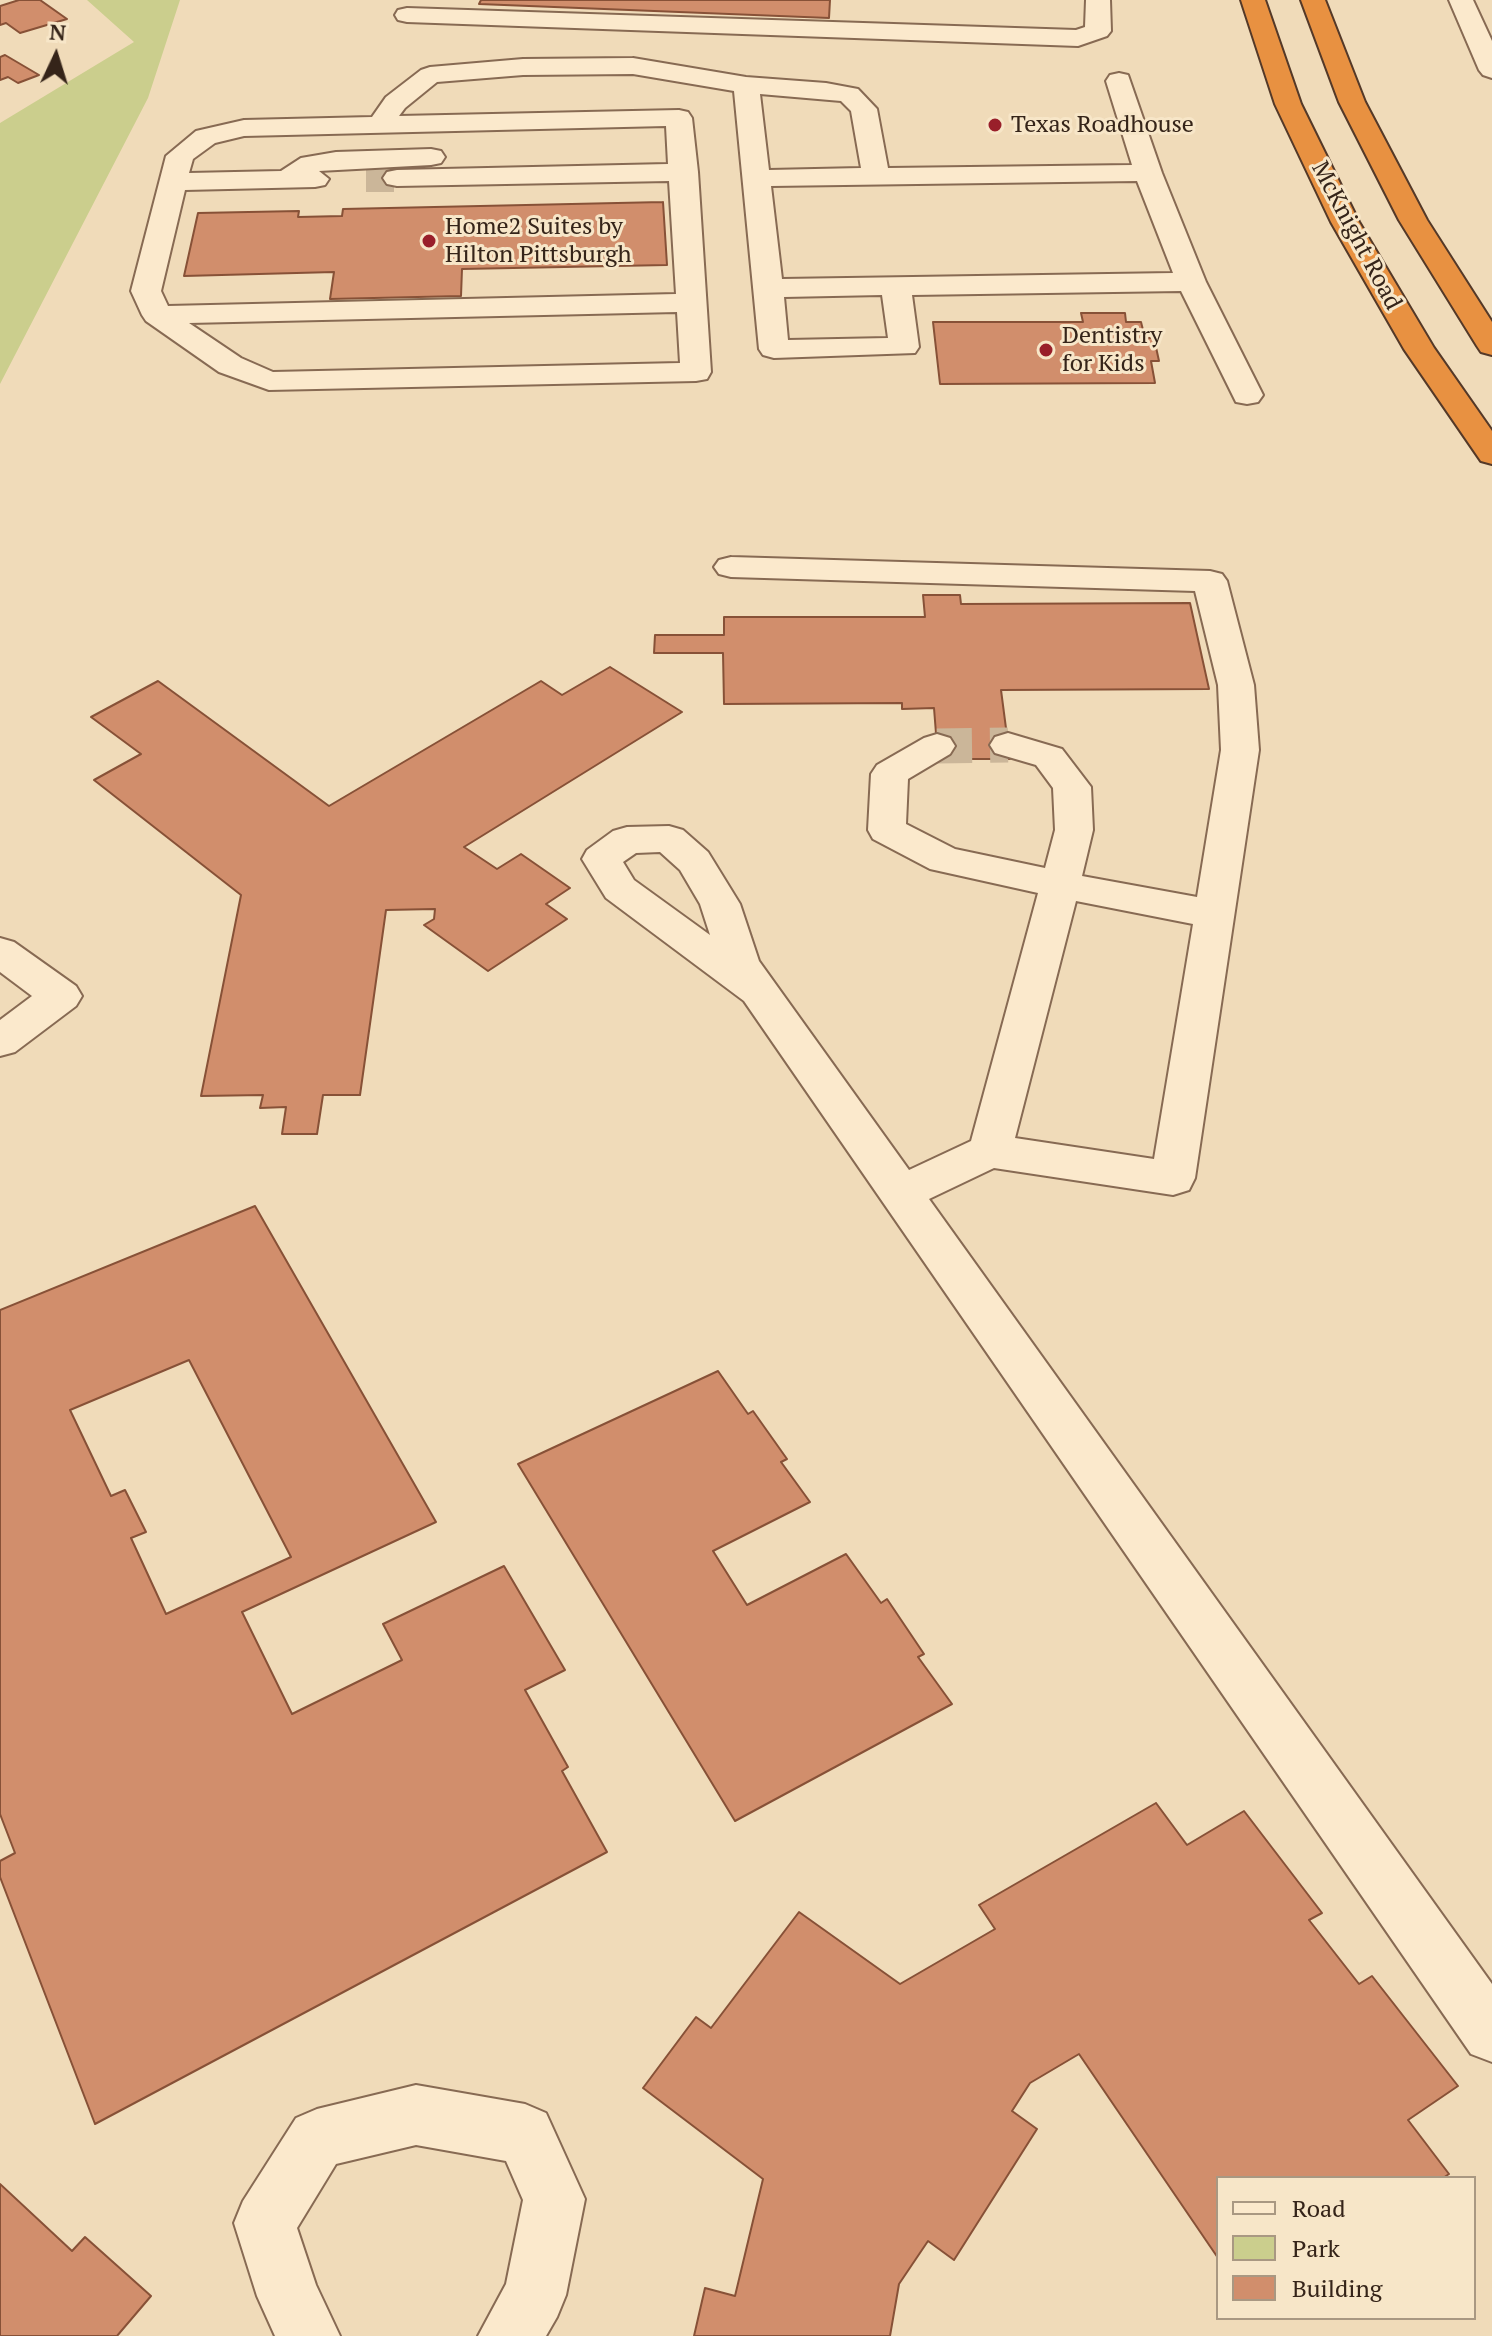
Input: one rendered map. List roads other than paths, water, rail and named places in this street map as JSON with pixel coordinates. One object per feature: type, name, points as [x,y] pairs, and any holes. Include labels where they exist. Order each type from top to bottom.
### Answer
[{"type":"highway","name":"McKnight Road","points":[[1253,0],[1288,104],[1345,222],[1419,349],[1492,454]]},
{"type":"highway","points":[[1313,0],[1352,102],[1382,161],[1420,232],[1492,346]]},
{"type":"lane","points":[[896,32],[900,0]]},
{"type":"lane","points":[[415,36],[896,32],[1088,37],[1095,34],[1100,26],[1098,0]]},
{"type":"lane","points":[[1461,0],[1492,70]]},
{"type":"lane","points":[[415,36],[523,67],[633,66],[746,85],[849,95],[864,109],[876,176]]},
{"type":"lane","points":[[415,36],[473,122]]},
{"type":"lane","points":[[381,124],[395,103],[415,36]]},
{"type":"lane","points":[[1119,81],[1148,173],[1191,282],[1247,395]]},
{"type":"lane","points":[[746,85],[774,349],[904,347],[896,286]]},
{"type":"lane","points":[[679,118],[696,372],[269,381],[230,365],[157,315],[146,291],[180,156],[206,137],[244,128],[381,124],[679,118]]},
{"type":"lane","points":[[287,180],[311,164],[336,160],[427,157],[463,159],[478,164],[493,176]]},
{"type":"lane","points":[[397,178],[684,172]]},
{"type":"lane","points":[[756,178],[1148,173]]},
{"type":"lane","points":[[173,182],[366,178]]},
{"type":"lane","points":[[768,288],[1191,282]]},
{"type":"lane","points":[[157,315],[692,303]]},
{"type":"lane","points":[[731,567],[1210,581],[1236,685],[1240,750],[1173,1178],[990,1151],[901,1193]]},
{"type":"lane","points":[[990,1151],[1074,830],[1072,787],[1049,757],[1008,745]]},
{"type":"lane","points":[[937,746],[890,774],[887,830],[944,860],[1214,914]]},
{"type":"lane","points":[[0,952],[61,996],[0,1041]]},
{"type":"lane","points":[[759,991],[1492,2033]]},
{"type":"lane","points":[[308,2336],[288,2296],[265,2223],[317,2139],[416,2115],[525,2134],[554,2199],[535,2295],[510,2336]]},
{"type":"tunnel","points":[[366,178],[397,178]]},
{"type":"tunnel","points":[[937,746],[1008,745]]},
{"type":"place","name":"Texas Roadhouse","points":[[995,125]]},
{"type":"place","name":"Home2 Suites by Hilton Pittsburgh","points":[[429,241]]},
{"type":"place","name":"Dentistry for Kids","points":[[1046,350]]}]
